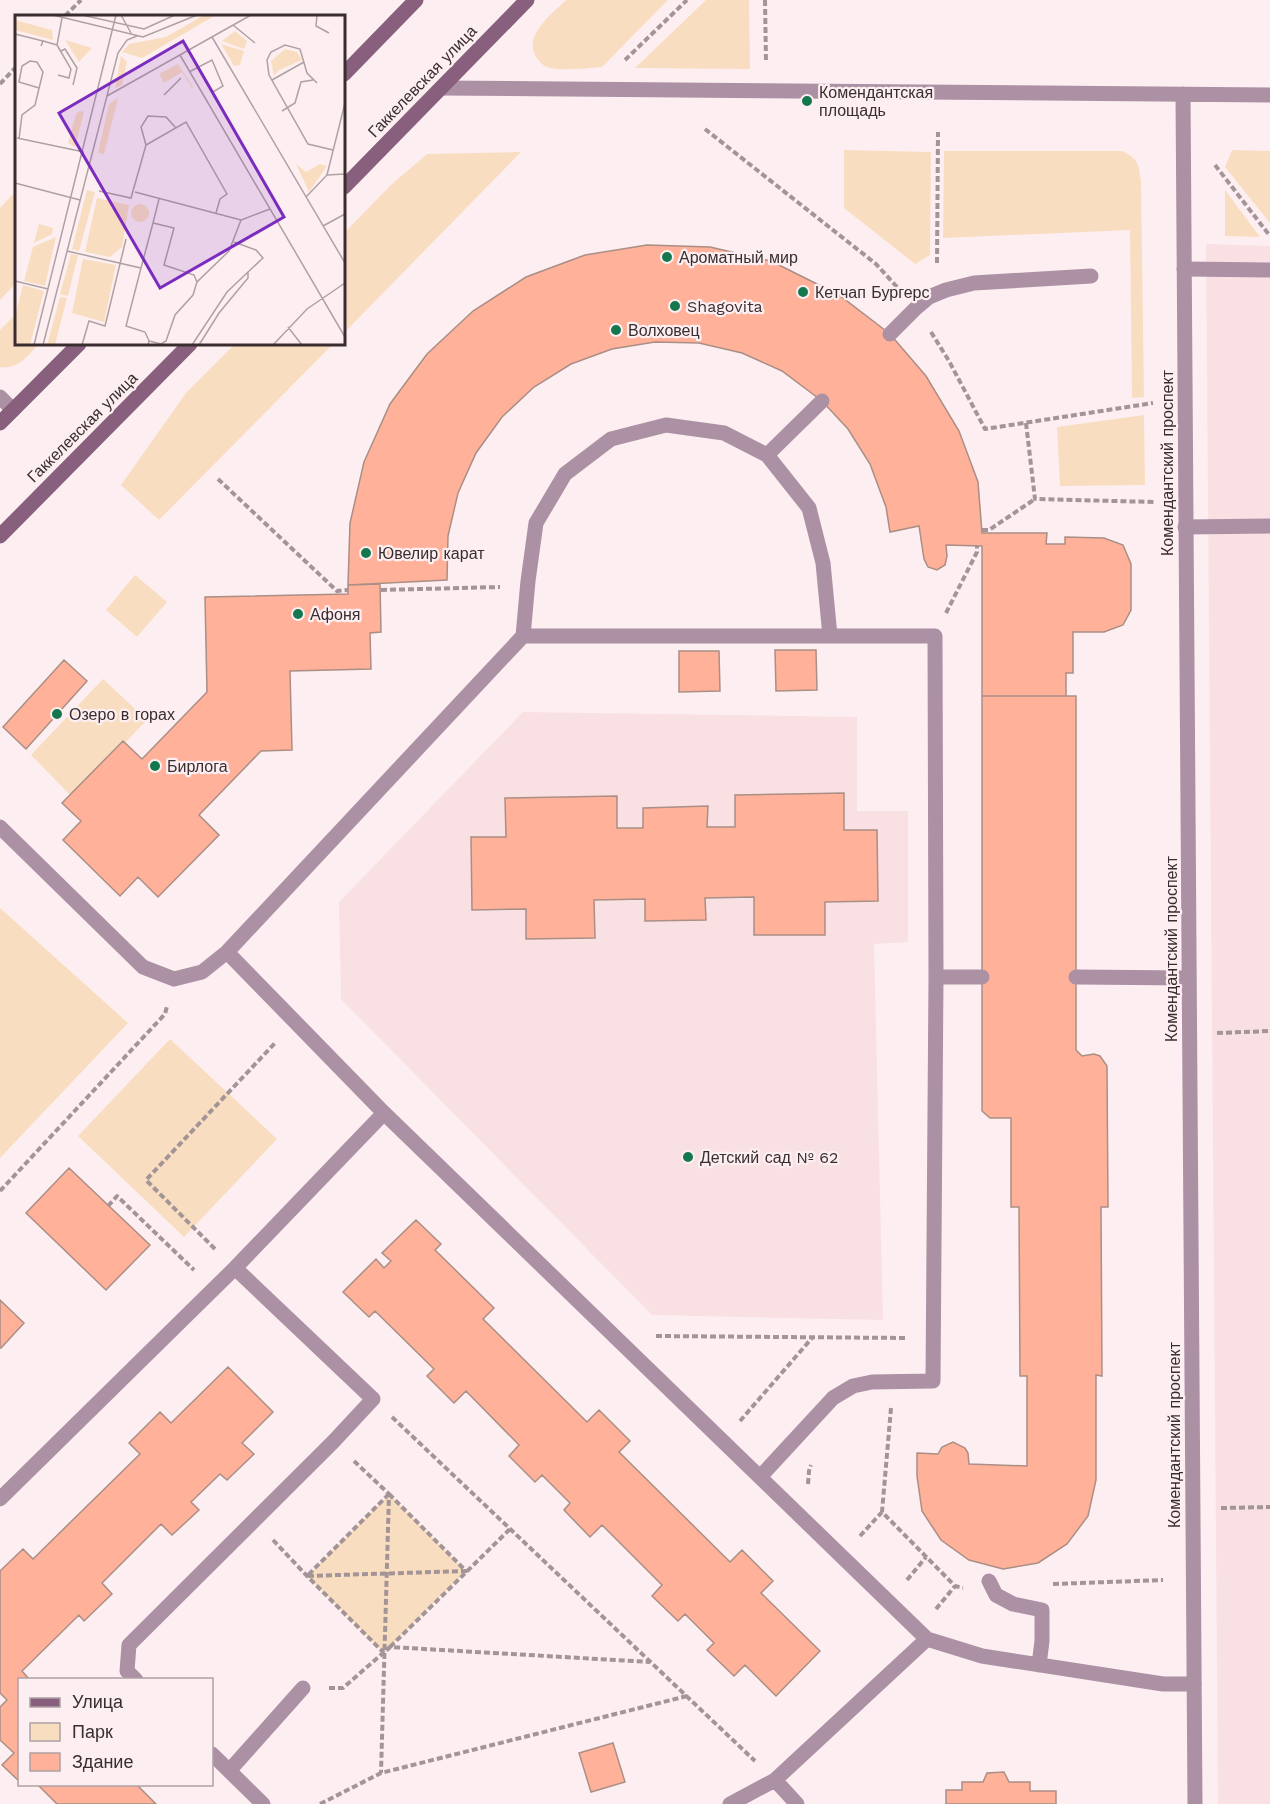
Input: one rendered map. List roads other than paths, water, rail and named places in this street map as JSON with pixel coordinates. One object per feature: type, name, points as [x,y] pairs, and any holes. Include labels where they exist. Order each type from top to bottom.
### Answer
[{"type":"main road","points":[[345,73],[416,0]]},
{"type":"main road","name":"Гаккелевская улица","points":[[345,186],[527,0]]},
{"type":"main road","points":[[0,423],[77,345]]},
{"type":"main road","name":"Гаккелевская улица","points":[[0,536],[189,345]]},
{"type":"street","points":[[441,88],[1270,95]]},
{"type":"street","name":"Комендантский проспект","points":[[1183,94],[1195,1804]]},
{"type":"street","points":[[1184,269],[1270,270]]},
{"type":"street","points":[[890,334],[929,297],[946,290],[974,283],[1091,276]]},
{"type":"street","points":[[0,397],[13,410]]},
{"type":"street","points":[[767,455],[822,401]]},
{"type":"street","points":[[0,827],[143,967],[174,979],[202,972],[227,952],[523,636],[536,524],[565,474],[611,439],[666,425],[724,433],[767,455],[808,508],[823,564],[830,636]]},
{"type":"street","points":[[1185,527],[1270,526]]},
{"type":"street","points":[[523,636],[935,636],[936,977],[933,1381],[872,1382],[853,1386],[834,1398],[761,1476]]},
{"type":"street","points":[[227,952],[384,1113],[927,1639],[982,1656],[1163,1684],[1194,1684]]},
{"type":"street","points":[[936,977],[982,977]]},
{"type":"street","points":[[1076,977],[1189,978]]},
{"type":"street","points":[[0,1499],[235,1268],[384,1113]]},
{"type":"street","points":[[133,1678],[127,1671],[129,1645],[333,1442],[373,1399],[235,1268]]},
{"type":"street","points":[[993,1588],[1013,1605],[1042,1610],[1039,1665]]},
{"type":"street","points":[[730,1804],[775,1780],[927,1639]]},
{"type":"street","points":[[229,1771],[303,1688]]},
{"type":"street","points":[[213,1755],[263,1804]]},
{"type":"street","points":[[775,1780],[797,1804]]},
{"type":"place","name":"Комендантская площадь","points":[[807,101]]},
{"type":"place","name":"Ароматный мир","points":[[667,257]]},
{"type":"place","name":"Кетчап Бургерс","points":[[803,292]]},
{"type":"place","name":"Shagovita","points":[[675,306]]},
{"type":"place","name":"Волховец","points":[[616,330]]},
{"type":"place","name":"Ювелир карат","points":[[366,553]]},
{"type":"place","name":"Афоня","points":[[298,614]]},
{"type":"place","name":"Озеро в горах","points":[[57,714]]},
{"type":"place","name":"Бирлога","points":[[155,766]]},
{"type":"place","name":"Детский сад № 62","points":[[688,1157]]}]
